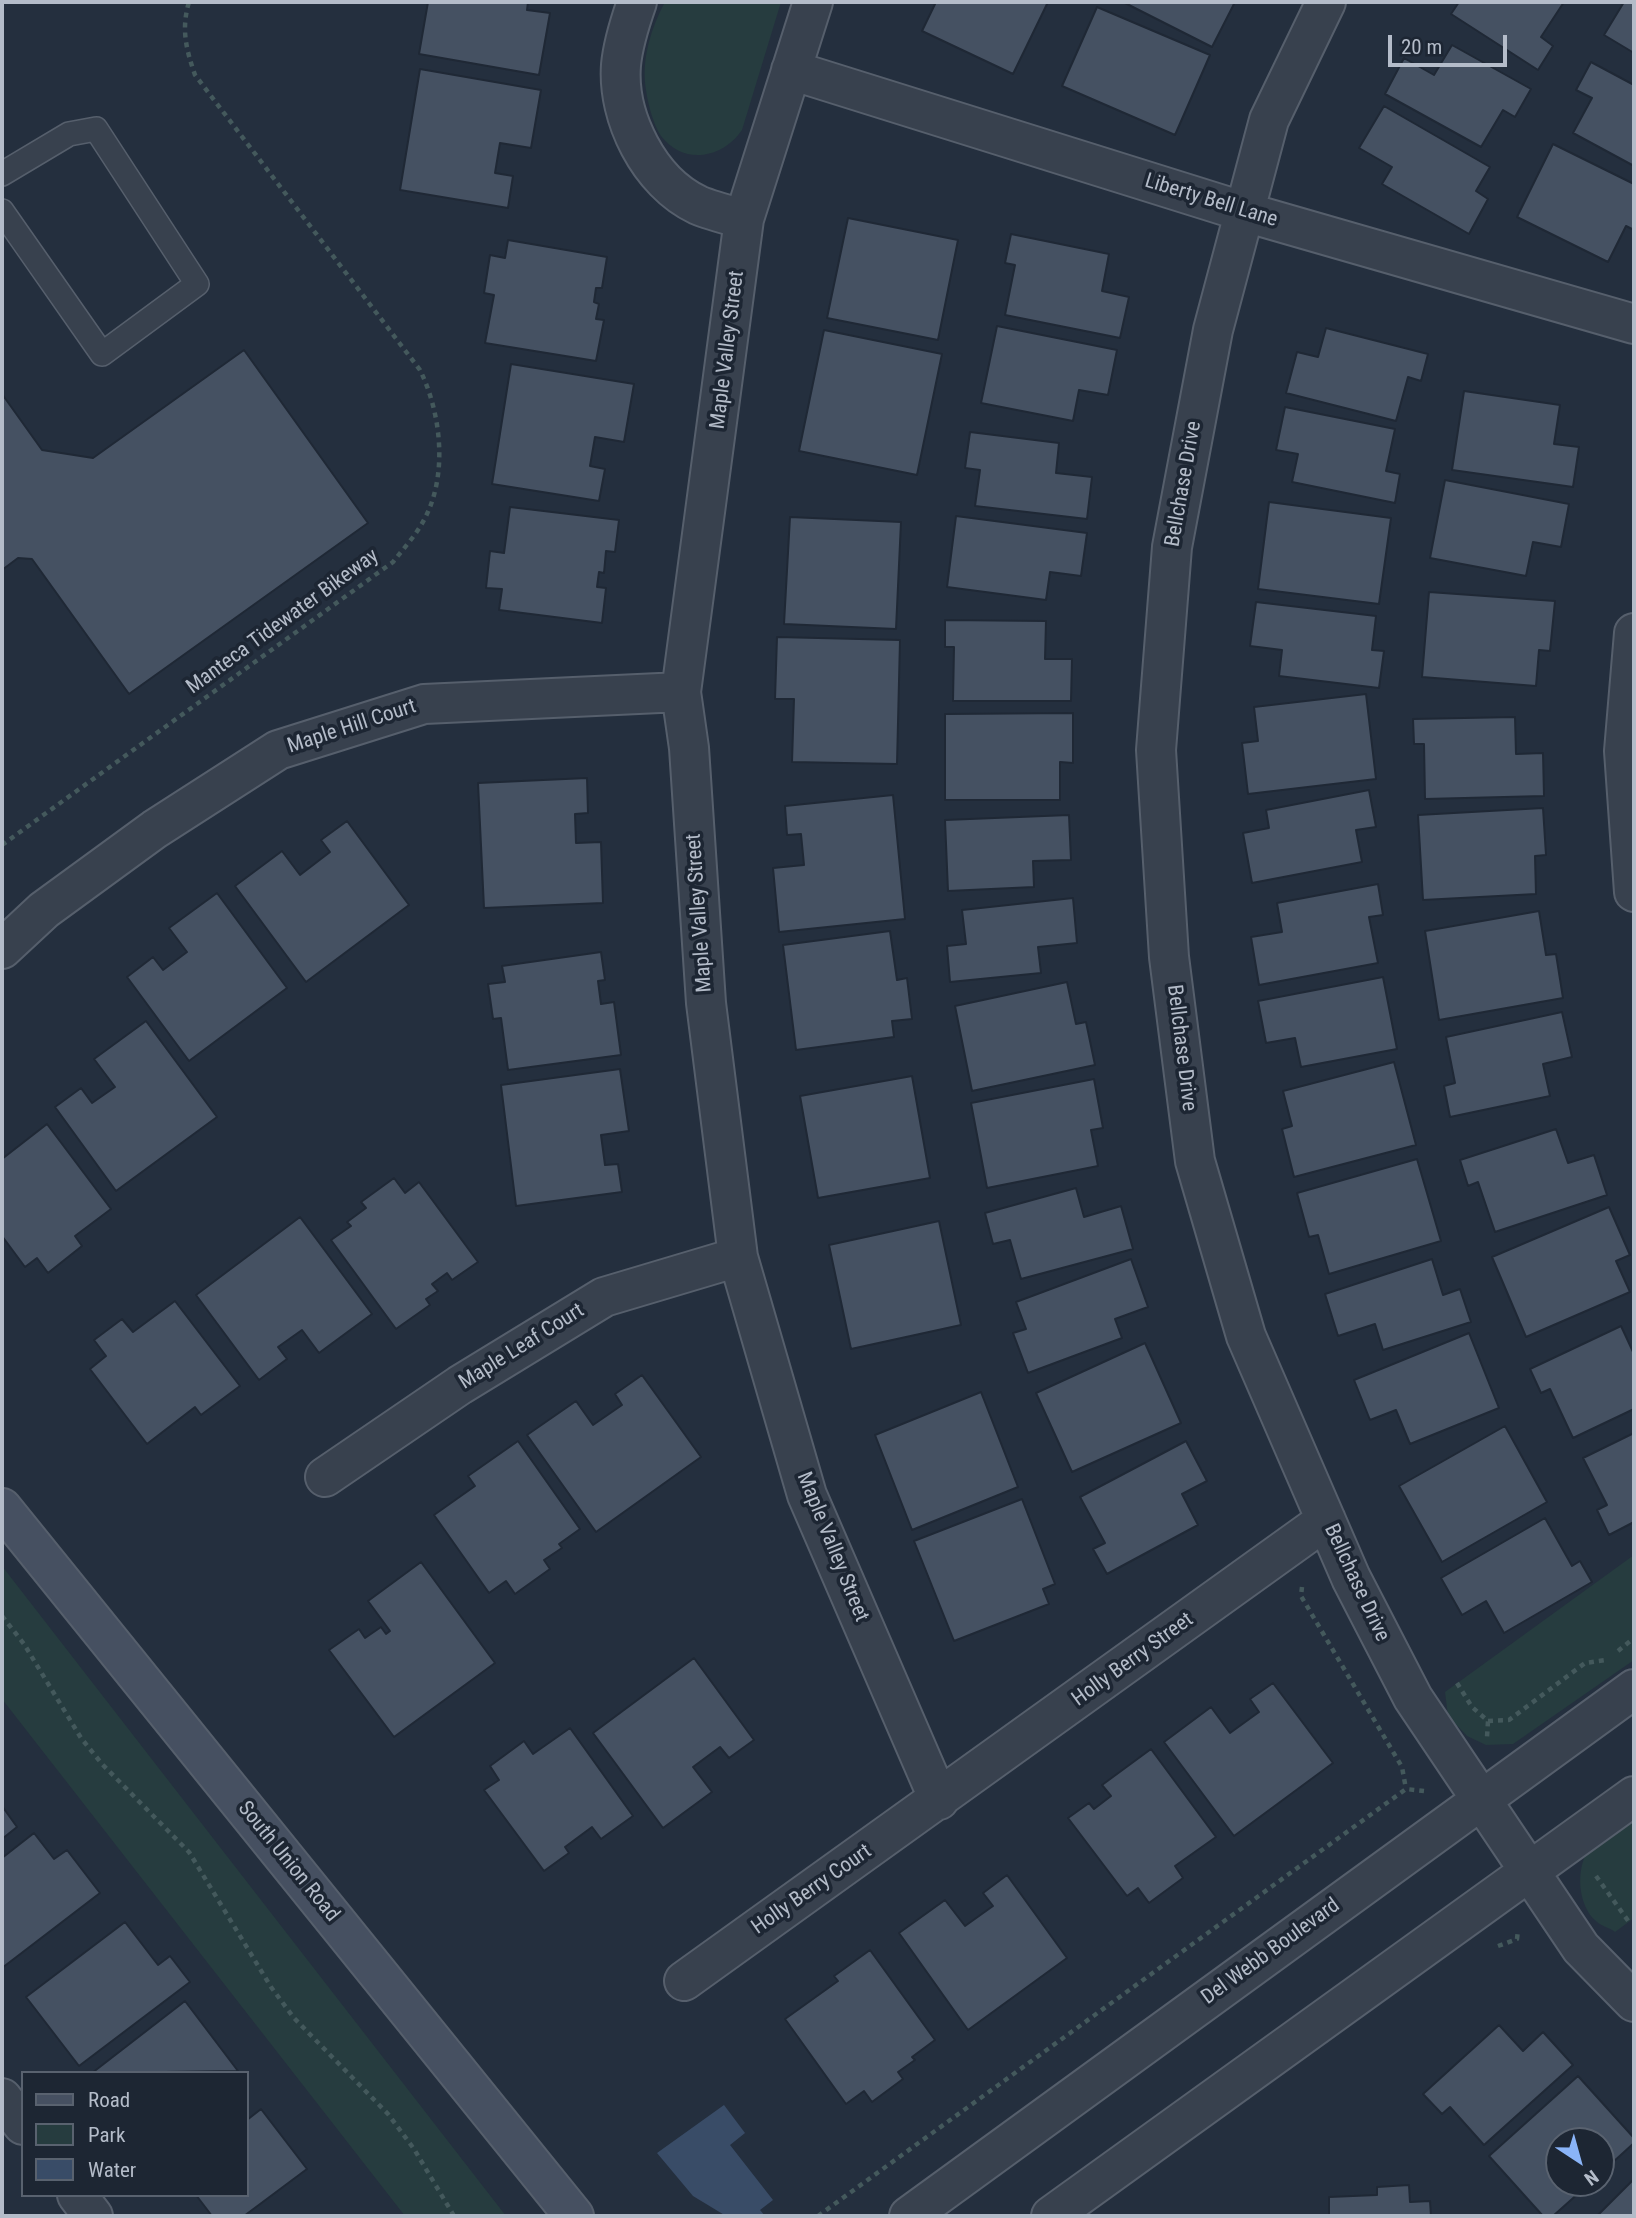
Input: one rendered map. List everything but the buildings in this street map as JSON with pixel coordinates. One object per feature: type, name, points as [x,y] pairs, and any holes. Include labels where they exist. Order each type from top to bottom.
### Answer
[{"type":"street","points":[[637,2],[626,33],[621,66],[622,91],[631,127],[648,159],[671,188],[697,204],[744,219]]},
{"type":"street","name":"Maple Valley Street","points":[[813,2],[744,219],[681,692],[689,748],[706,1003],[738,1257],[807,1495],[939,1800]]},
{"type":"street","name":"Bellchase Drive","points":[[1326,2],[1269,120],[1213,330],[1172,547],[1156,750],[1169,957],[1195,1161],[1246,1336],[1351,1578],[1413,1698],[1581,1948],[1634,2002]]},
{"type":"street","name":"Liberty Bell Lane","points":[[790,70],[1245,212],[1634,324]]},
{"type":"street","points":[[1634,633],[1625,751],[1634,892]]},
{"type":"street","name":"Maple Hill Court","points":[[2,949],[44,909],[155,829],[278,750],[424,704],[681,692]]},
{"type":"street","name":"Maple Leaf Court","points":[[326,1477],[460,1385],[604,1297],[738,1257]]},
{"type":"street","name":"South Union Road","points":[[2,1508],[574,2216]]},
{"type":"street","name":"Holly Berry Street","points":[[939,1800],[1326,1520]]},
{"type":"street","name":"Del Webb Boulevard","points":[[909,2216],[1634,1689]]},
{"type":"street","points":[[1051,2216],[1634,1796]]},
{"type":"street","name":"Holly Berry Court","points":[[684,1981],[939,1800]]},
{"type":"street","points":[[2,2098],[21,2122]]},
{"type":"street","points":[[79,2197],[93,2216]]},
{"type":"lane","points":[[2,174],[69,134],[96,129],[197,284],[102,354],[2,211]]},
{"type":"path","name":"Manteca Tidewater Bikeway","points":[[2,845],[393,562],[426,517],[436,487],[439,452],[436,419],[429,388],[420,370],[195,75],[184,40],[184,22],[189,2]]},
{"type":"path","points":[[1303,1586],[1301,1597],[1402,1767],[1406,1789]]},
{"type":"path","points":[[2,1616],[24,1644],[81,1738],[102,1764],[188,1852],[271,1987],[294,2018],[387,2114],[414,2149],[454,2216]]},
{"type":"path","points":[[1457,1683],[1472,1707],[1488,1721],[1509,1720],[1585,1663],[1607,1659],[1634,1638]]},
{"type":"path","points":[[1486,1745],[1488,1721]]},
{"type":"path","points":[[818,2216],[1406,1789],[1424,1791]]},
{"type":"path","points":[[1596,1876],[1629,1922]]},
{"type":"green space","points":[[665,2],[781,2],[742,130],[734,140],[714,152],[692,155],[670,146],[661,136],[651,114],[645,79],[646,56],[655,22]]},
{"type":"green space","points":[[1634,1555],[1634,1660],[1513,1744],[1486,1745],[1467,1736],[1448,1716],[1445,1692]]},
{"type":"green space","points":[[2,1566],[506,2216],[405,2216],[2,1699]]},
{"type":"green space","points":[[1634,1816],[1634,1918],[1615,1932],[1601,1925],[1590,1914],[1582,1897],[1580,1877],[1585,1857],[1593,1844]]},
{"type":"water","points":[[724,2105],[745,2133],[730,2145],[773,2200],[760,2210],[765,2216],[726,2216],[693,2196],[657,2153]]}]
